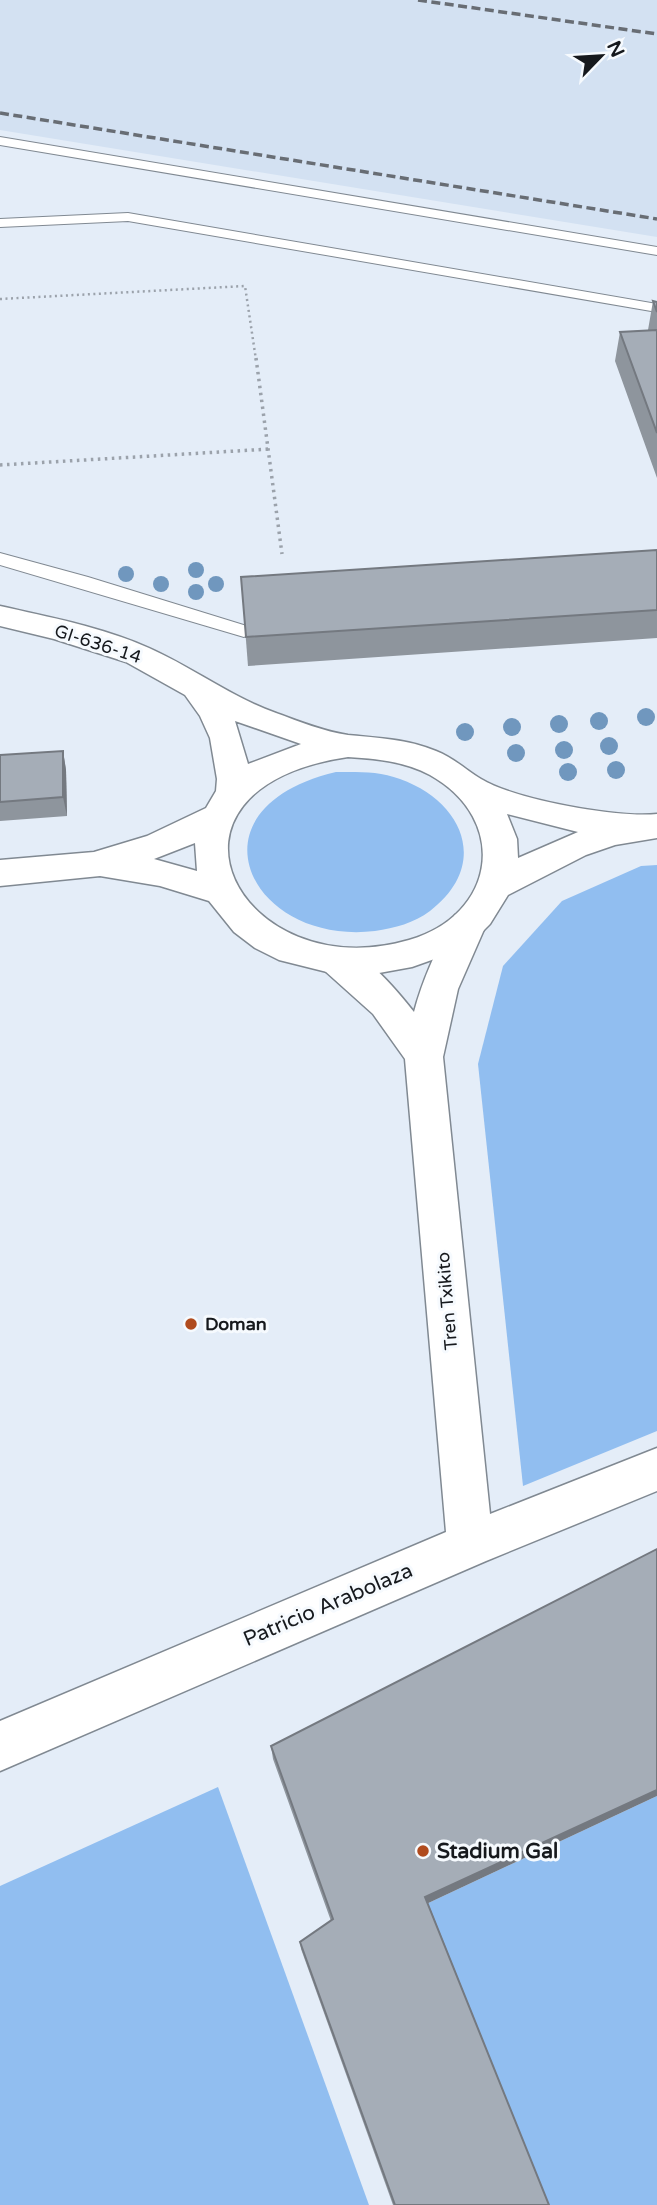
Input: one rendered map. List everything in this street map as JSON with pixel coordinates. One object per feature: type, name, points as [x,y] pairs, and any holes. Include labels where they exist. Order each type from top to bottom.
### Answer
[{"type":"main road","name":"GI-636-14","points":[[0,616],[60,630],[127,651],[264,722],[348,746]]},
{"type":"main road","name":"GI-636-14","points":[[191,683],[206,699],[226,735],[233,761],[225,806],[211,854],[220,891]]},
{"type":"main road","points":[[0,873],[94,865],[160,873],[220,891],[238,917],[266,938],[301,953],[338,961],[376,961],[412,954],[446,940],[468,925],[485,906],[497,885],[503,859],[499,833],[489,809],[471,788],[446,769],[416,755],[383,747],[348,746],[314,749],[283,759],[256,774],[225,806],[159,845],[94,865]]},
{"type":"main road","points":[[471,788],[509,803],[549,814],[592,823],[646,827]]},
{"type":"main road","points":[[497,885],[562,852],[646,827]]},
{"type":"main road","name":"Tren Txikito","points":[[468,925],[452,954],[439,987],[429,1021],[424,1057],[470,1545]]},
{"type":"main road","name":"Tren Txikito","points":[[338,961],[387,1004],[424,1057]]},
{"type":"main road","name":"Patricio Arabolaza","points":[[0,1746],[470,1545],[657,1469]]},
{"type":"lane","points":[[0,141],[657,251]]},
{"type":"lane","points":[[0,223],[128,217],[657,308]]},
{"type":"lane","points":[[0,559],[82,581],[244,631]]},
{"type":"path","points":[[0,299],[244,286],[270,449],[282,554]]},
{"type":"path","points":[[0,465],[270,449]]},
{"type":"shaded area","points":[[0,0],[657,0],[657,237],[0,130]]},
{"type":"shaded area","points":[[336,772],[376,773],[400,779],[422,789],[440,803],[453,819],[462,836],[464,855],[460,874],[449,893],[424,915],[404,924],[375,931],[331,930],[294,918],[267,897],[251,871],[248,842],[260,814],[289,790]]},
{"type":"shaded area","points":[[657,865],[657,1431],[523,1486],[478,1064],[503,966],[562,901],[641,866]]},
{"type":"shaded area","points":[[218,1787],[369,2205],[0,2205],[0,1886]]},
{"type":"shaded area","points":[[657,1796],[657,2205],[542,2205],[422,1906]]},
{"type":"building","points":[[657,330],[657,433],[620,332]]},
{"type":"building","points":[[657,550],[657,610],[246,637],[241,577]]},
{"type":"building","points":[[63,751],[63,797],[0,802],[0,755]]},
{"type":"building","name":"Stadium Gal","points":[[657,1549],[657,1790],[425,1897],[549,2205],[395,2205],[300,1942],[333,1919],[271,1746]]},
{"type":"railway","points":[[418,0],[657,34]]},
{"type":"railway","points":[[0,113],[657,219]]},
{"type":"place","name":"Doman","points":[[191,1324]]},
{"type":"place","name":"Stadium Gal","points":[[423,1851]]}]
